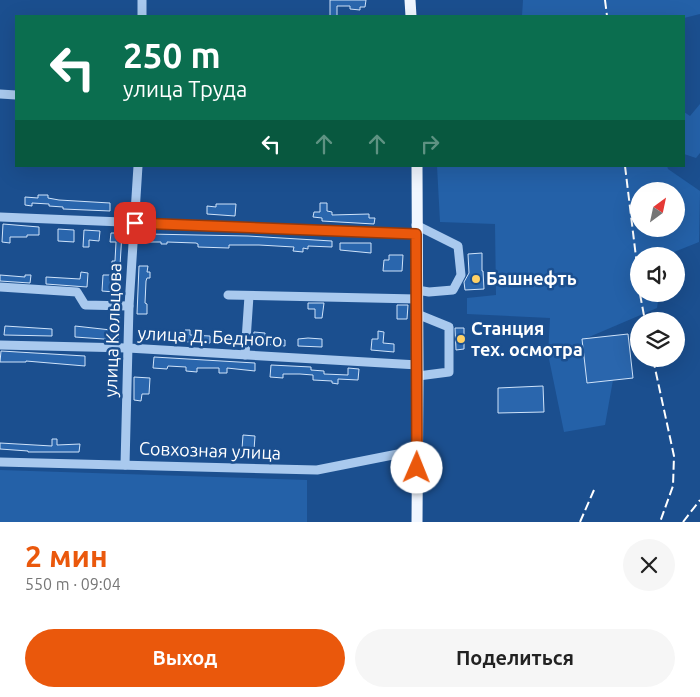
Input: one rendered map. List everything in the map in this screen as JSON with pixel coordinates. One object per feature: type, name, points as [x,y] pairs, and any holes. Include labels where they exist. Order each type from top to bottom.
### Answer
[{"type":"main road","points":[[410,0],[411,15]]},
{"type":"main road","points":[[417,167],[417,522]]},
{"type":"street","points":[[142,0],[142,15]]},
{"type":"street","points":[[0,94],[15,95]]},
{"type":"street","name":"улица Кольцова","points":[[125,465],[128,306],[138,167]]},
{"type":"street","points":[[0,217],[135,223],[416,229],[458,246],[461,275],[453,290],[417,294],[249,296],[228,294]]},
{"type":"street","points":[[0,287],[77,292],[86,305],[128,306]]},
{"type":"street","points":[[245,355],[249,296]]},
{"type":"street","name":"улица Д. Бедного","points":[[0,345],[128,348],[245,355],[449,372],[449,327],[417,314]]},
{"type":"street","name":"Совхозная улица","points":[[0,462],[318,470],[418,450]]},
{"type":"shaded area","points":[[523,0],[700,0],[700,14],[685,18],[685,15],[522,15]]},
{"type":"shaded area","points":[[700,104],[700,153],[696,158],[685,154],[685,113],[690,116]]},
{"type":"shaded area","points":[[437,167],[667,167],[700,191],[699,242],[685,248],[630,247],[630,302],[658,302],[657,308],[648,312],[630,312],[630,320],[582,340],[587,383],[613,380],[605,425],[564,432],[548,354],[550,318],[467,314],[467,298],[496,295],[495,224],[440,222]]},
{"type":"shaded area","points":[[0,470],[307,480],[307,522],[0,522]]},
{"type":"building","points":[[330,0],[366,0],[365,7],[360,7],[360,10],[350,9],[350,6],[337,6],[337,15],[330,15]]},
{"type":"building","points":[[38,195],[48,195],[48,198],[59,200],[110,203],[110,211],[63,209],[63,207],[49,206],[49,204],[32,203],[32,206],[25,205],[25,197],[38,198]]},
{"type":"building","points":[[320,203],[327,203],[327,211],[332,212],[332,215],[369,214],[369,218],[375,218],[374,224],[322,221],[322,218],[313,217],[314,212],[320,212]]},
{"type":"building","points":[[216,204],[236,204],[235,216],[207,214],[207,206],[216,207]]},
{"type":"building","points":[[3,224],[39,227],[39,235],[10,237],[10,243],[2,242]]},
{"type":"building","points":[[58,229],[74,230],[74,242],[58,241]]},
{"type":"building","points":[[84,230],[100,231],[99,241],[89,240],[89,247],[83,247]]},
{"type":"building","points":[[111,233],[122,233],[119,282],[114,282],[114,292],[102,291],[103,275],[112,275],[112,261],[115,261],[116,242],[110,242]]},
{"type":"building","points":[[148,234],[248,236],[332,241],[332,247],[308,246],[308,249],[303,248],[303,252],[293,251],[294,247],[259,245],[229,245],[229,248],[198,247],[196,243],[167,242],[167,244],[161,244],[161,242],[148,242]]},
{"type":"building","points":[[340,243],[371,243],[371,253],[340,250]]},
{"type":"building","points":[[482,253],[484,289],[465,290],[464,282],[469,273],[468,254]]},
{"type":"building","points":[[389,255],[403,255],[402,271],[383,271],[384,260],[389,260]]},
{"type":"building","points":[[139,266],[148,266],[147,272],[150,272],[150,278],[147,278],[146,281],[145,303],[147,304],[147,314],[137,314]]},
{"type":"building","points":[[81,272],[88,273],[87,287],[46,284],[46,277],[80,279]]},
{"type":"building","points":[[0,275],[25,277],[25,275],[31,275],[30,283],[0,281]]},
{"type":"building","points":[[308,303],[324,303],[322,318],[315,318],[315,309],[308,309]]},
{"type":"building","points":[[397,305],[408,305],[407,319],[397,319]]},
{"type":"building","points":[[112,312],[120,312],[118,340],[75,337],[75,326],[111,330]]},
{"type":"building","points":[[5,326],[52,329],[52,336],[4,335]]},
{"type":"building","points":[[455,328],[464,328],[464,349],[456,350]]},
{"type":"building","points":[[185,330],[190,330],[190,335],[210,336],[210,343],[154,340],[154,335],[158,335],[158,332],[182,336],[182,332],[185,332]]},
{"type":"building","points":[[378,331],[384,332],[383,343],[394,344],[394,352],[371,350],[372,339],[378,339]]},
{"type":"building","points":[[254,332],[265,333],[265,338],[285,340],[285,346],[253,343]]},
{"type":"building","points":[[628,334],[630,367],[632,367],[633,378],[587,383],[582,339]]},
{"type":"building","points":[[298,339],[322,339],[322,347],[298,346]]},
{"type":"building","points":[[1,351],[85,356],[85,366],[26,361],[0,362]]},
{"type":"building","points":[[154,357],[255,363],[255,371],[227,368],[227,373],[219,373],[219,368],[197,368],[197,372],[186,371],[186,367],[168,366],[167,369],[153,368]]},
{"type":"building","points":[[271,365],[311,367],[311,370],[324,371],[324,374],[348,375],[348,368],[359,369],[358,380],[338,379],[338,384],[332,383],[332,381],[313,380],[313,375],[283,374],[283,378],[270,377]]},
{"type":"building","points":[[134,377],[150,378],[149,394],[142,394],[141,401],[134,400]]},
{"type":"building","points":[[543,386],[544,412],[498,413],[498,388]]},
{"type":"building","points":[[243,435],[255,436],[254,450],[242,449]]},
{"type":"building","points":[[52,439],[57,439],[57,445],[80,444],[79,452],[28,452],[0,449],[0,443],[52,446]]},
{"type":"railway","points":[[605,0],[607,15]]},
{"type":"railway","points":[[625,167],[635,247]]},
{"type":"railway","points":[[641,302],[643,312]]},
{"type":"railway","points":[[655,367],[674,456],[673,486],[660,522]]},
{"type":"railway","points":[[580,522],[594,490]]},
{"type":"railway","points":[[683,522],[700,500]]},
{"type":"place","name":"Башнефть","points":[[476,279]]},
{"type":"place","name":"Станция тех. осмотра","points":[[461,339]]},
{"type":"route","points":[[135,223],[416,234],[417,468]]}]
